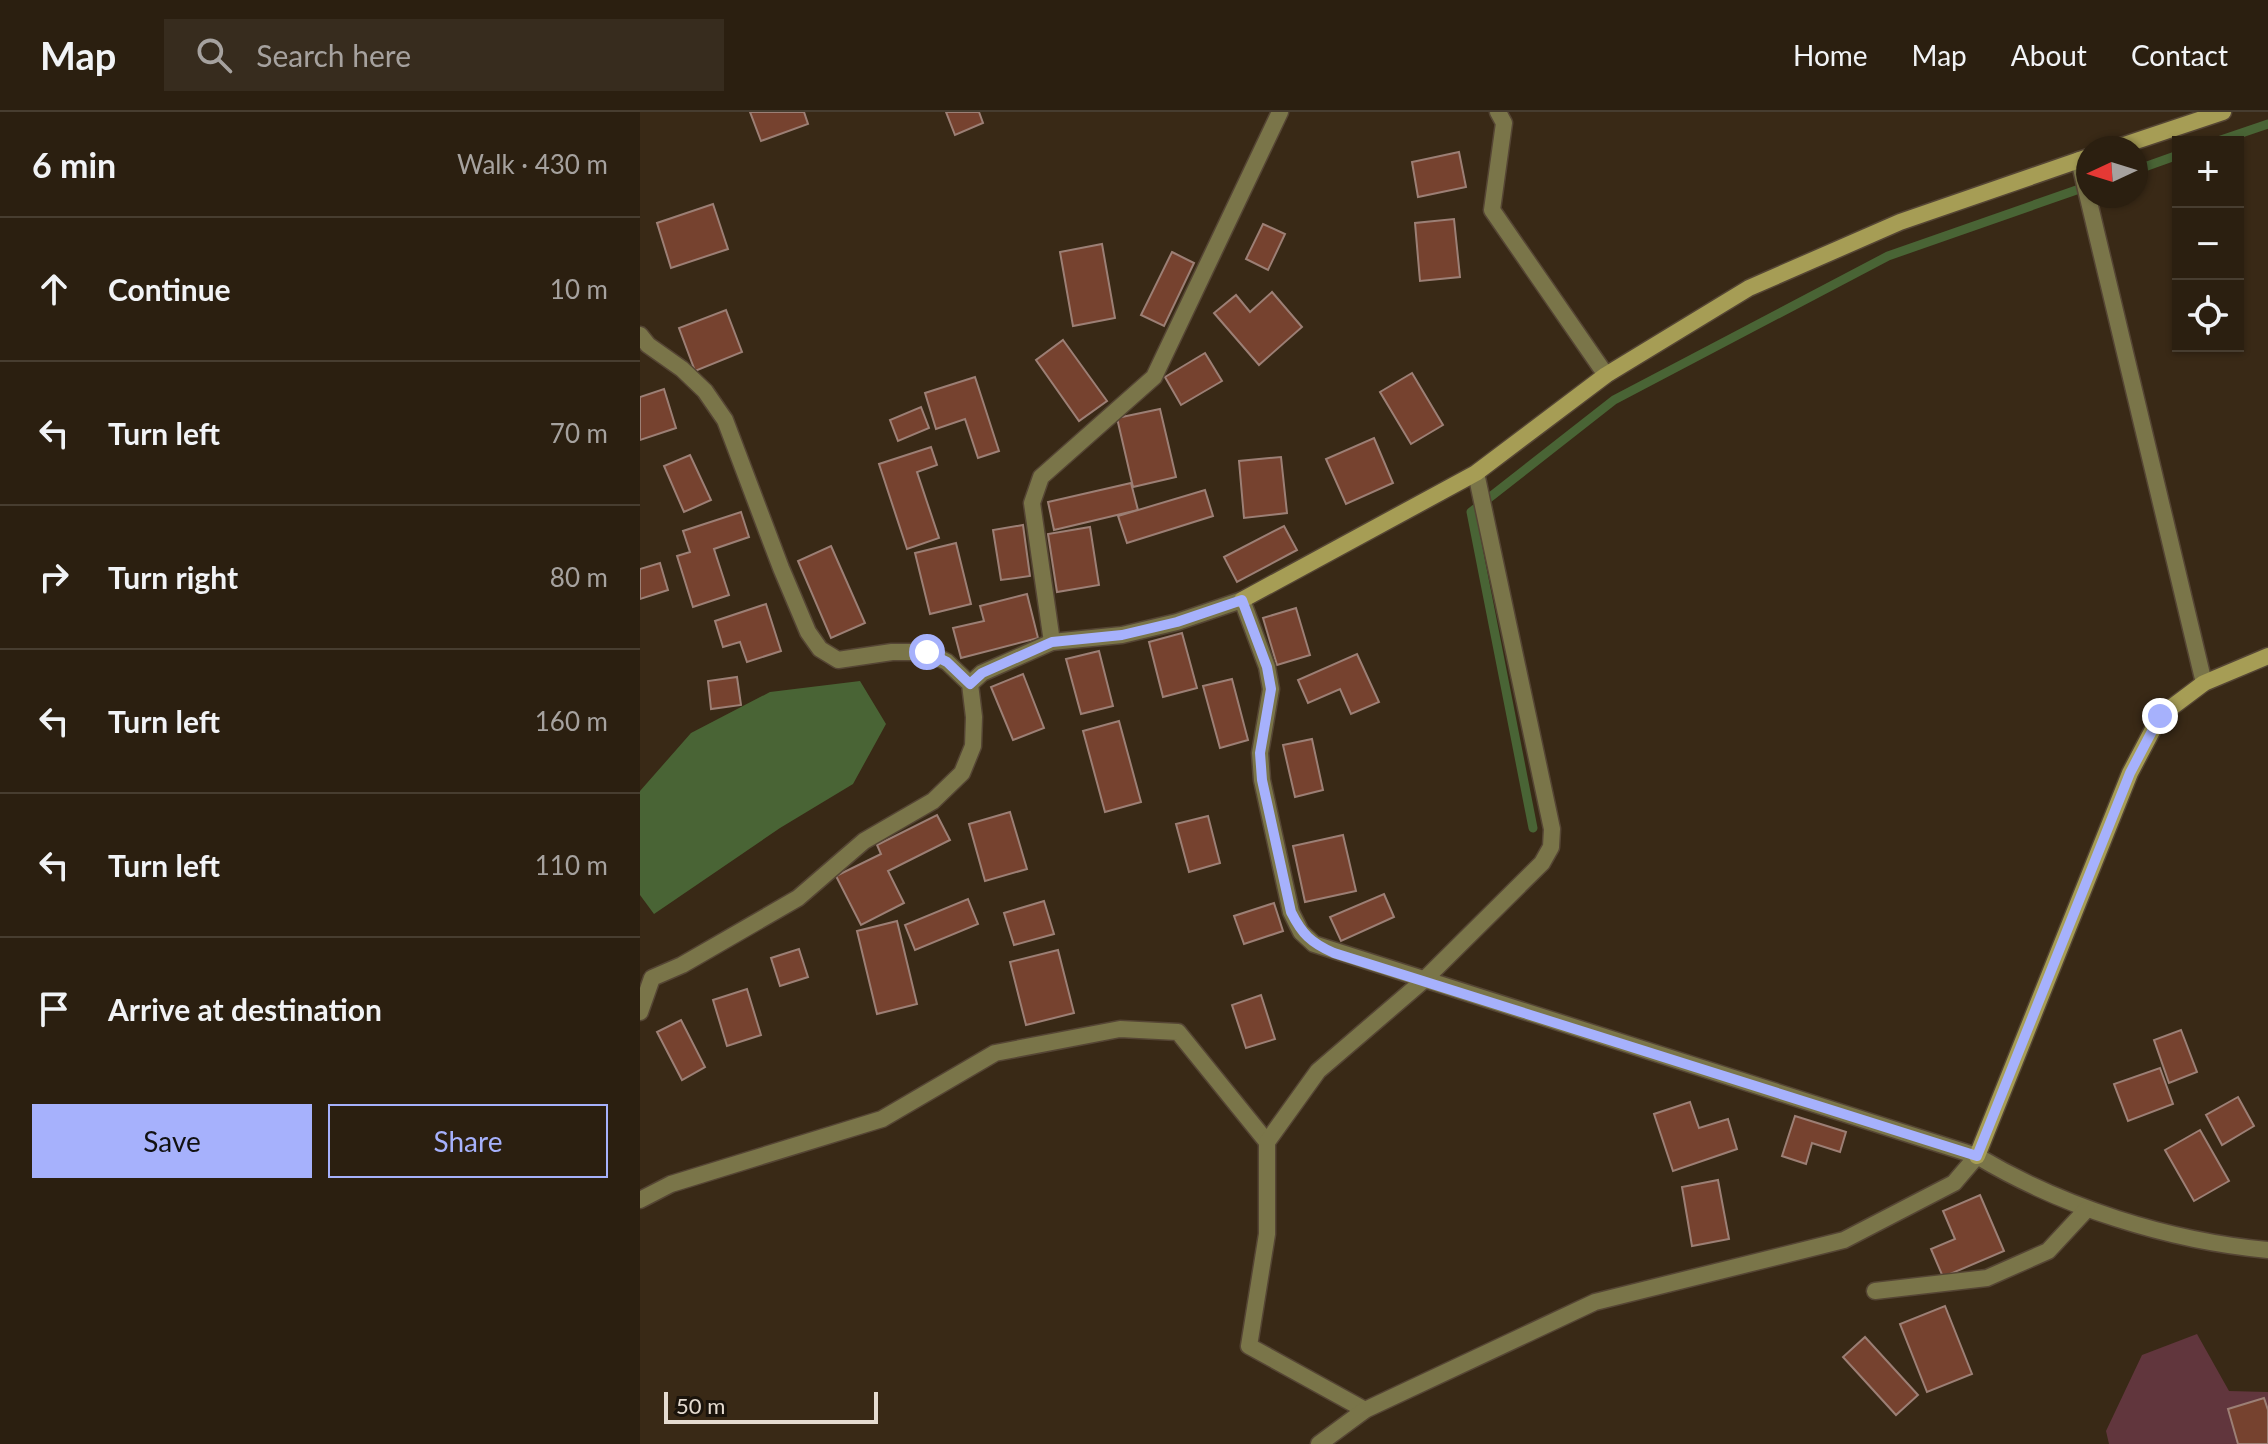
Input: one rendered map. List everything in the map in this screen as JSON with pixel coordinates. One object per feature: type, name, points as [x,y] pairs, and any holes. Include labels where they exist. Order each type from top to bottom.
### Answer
[{"type":"street","points":[[1052,642],[1032,503],[1041,477],[1154,377],[1280,112]]},
{"type":"street","points":[[1498,112],[1504,123],[1492,210],[1606,375]]},
{"type":"street","points":[[2148,137],[2223,112]]},
{"type":"street","points":[[970,684],[982,673],[1052,642],[1122,635],[1177,622],[1242,600],[1476,473],[1606,375],[1749,288],[1900,222],[2076,160]]},
{"type":"street","points":[[2090,208],[2204,683]]},
{"type":"street","points":[[640,335],[705,391],[725,420],[781,568],[808,632],[820,649],[838,660],[892,652],[927,652],[947,662],[970,684],[973,746],[962,773],[933,801],[864,841],[798,898],[682,965],[652,978],[640,1012]]},
{"type":"street","points":[[1365,1410],[1249,1346],[1267,1234],[1267,1142],[1318,1071],[1424,980],[1542,863],[1551,847],[1552,829],[1476,473]]},
{"type":"street","points":[[1242,600],[1267,667],[1271,689],[1260,753],[1262,780],[1291,912],[1301,932],[1314,944],[1977,1156],[2018,1181],[2087,1209],[2238,1248],[2268,1250]]},
{"type":"street","points":[[1319,1444],[1365,1410],[1595,1302],[1844,1240],[1954,1183],[1977,1156],[2130,773],[2160,716],[2204,683],[2268,656]]},
{"type":"street","points":[[640,1200],[671,1184],[882,1119],[995,1053],[1120,1029],[1178,1032],[1267,1142]]},
{"type":"street","points":[[1875,1291],[1987,1278],[2048,1251],[2087,1209]]},
{"type":"shaded area","points":[[860,681],[886,724],[853,784],[780,828],[654,914],[640,895],[640,791],[691,733],[770,692]]},
{"type":"shaded area","points":[[2197,1334],[2229,1391],[2268,1392],[2268,1444],[2109,1444],[2106,1431],[2142,1355]]},
{"type":"building","points":[[750,112],[804,112],[808,124],[761,141]]},
{"type":"building","points":[[946,112],[979,112],[983,123],[955,135]]},
{"type":"building","points":[[1459,152],[1466,187],[1418,197],[1412,162]]},
{"type":"building","points":[[713,204],[728,249],[671,268],[657,223]]},
{"type":"building","points":[[1454,219],[1460,277],[1420,281],[1415,223]]},
{"type":"building","points":[[1263,224],[1285,234],[1268,270],[1246,259]]},
{"type":"building","points":[[1102,244],[1115,318],[1073,326],[1060,252]]},
{"type":"building","points":[[1172,252],[1194,263],[1164,326],[1141,315]]},
{"type":"building","points":[[1272,292],[1302,327],[1259,365],[1214,313],[1236,295],[1250,312]]},
{"type":"building","points":[[726,310],[742,352],[695,371],[679,328]]},
{"type":"building","points":[[1063,340],[1107,401],[1079,421],[1036,360]]},
{"type":"building","points":[[1205,353],[1222,381],[1181,405],[1165,377]]},
{"type":"building","points":[[1412,373],[1443,425],[1411,444],[1380,392]]},
{"type":"building","points":[[975,377],[999,451],[978,458],[965,419],[936,429],[925,393]]},
{"type":"building","points":[[664,389],[676,428],[640,440],[640,397]]},
{"type":"building","points":[[921,407],[929,428],[898,441],[890,420]]},
{"type":"building","points":[[1160,409],[1176,477],[1133,487],[1117,418]]},
{"type":"building","points":[[1374,438],[1393,483],[1346,504],[1326,459]]},
{"type":"building","points":[[931,447],[937,465],[917,472],[939,538],[907,549],[879,464]]},
{"type":"building","points":[[690,455],[711,500],[684,512],[664,466]]},
{"type":"building","points":[[1281,457],[1287,513],[1244,518],[1239,461]]},
{"type":"building","points":[[1131,483],[1138,510],[1054,530],[1048,502]]},
{"type":"building","points":[[1205,490],[1213,516],[1127,543],[1118,516]]},
{"type":"building","points":[[741,512],[749,537],[714,549],[729,595],[693,607],[677,556],[690,552],[683,531]]},
{"type":"building","points":[[1023,525],[1030,576],[1001,580],[993,530]]},
{"type":"building","points":[[1284,526],[1297,550],[1237,582],[1224,557]]},
{"type":"building","points":[[1090,527],[1099,585],[1057,592],[1048,534]]},
{"type":"building","points":[[956,543],[971,604],[930,614],[915,553]]},
{"type":"building","points":[[831,546],[865,623],[831,638],[798,561]]},
{"type":"building","points":[[660,563],[668,590],[640,599],[640,569]]},
{"type":"building","points":[[1027,594],[1038,638],[961,658],[953,628],[984,621],[980,606]]},
{"type":"building","points":[[766,604],[781,651],[747,662],[740,642],[723,647],[715,621]]},
{"type":"building","points":[[1296,608],[1310,655],[1277,665],[1263,618]]},
{"type":"building","points":[[1182,633],[1197,688],[1163,697],[1149,642]]},
{"type":"building","points":[[1099,651],[1113,706],[1081,714],[1066,659]]},
{"type":"building","points":[[1357,654],[1379,702],[1351,714],[1340,689],[1308,703],[1298,680]]},
{"type":"building","points":[[1023,674],[1044,728],[1013,740],[991,687]]},
{"type":"building","points":[[737,677],[741,705],[711,709],[708,681]]},
{"type":"building","points":[[1232,679],[1248,740],[1220,748],[1203,686]]},
{"type":"building","points":[[1119,721],[1141,802],[1105,812],[1083,731]]},
{"type":"building","points":[[1312,739],[1323,790],[1295,797],[1283,745]]},
{"type":"building","points":[[1010,812],[1027,869],[985,881],[969,824]]},
{"type":"building","points":[[937,815],[950,840],[888,871],[904,903],[861,925],[836,876],[881,854],[877,845]]},
{"type":"building","points":[[1208,816],[1220,863],[1189,872],[1176,824]]},
{"type":"building","points":[[1343,835],[1356,891],[1305,902],[1293,846]]},
{"type":"building","points":[[1384,894],[1394,917],[1341,941],[1330,917]]},
{"type":"building","points":[[968,899],[978,924],[915,950],[905,925]]},
{"type":"building","points":[[1044,901],[1054,934],[1014,945],[1004,913]]},
{"type":"building","points":[[1274,903],[1283,931],[1244,944],[1234,916]]},
{"type":"building","points":[[897,921],[917,1004],[877,1014],[857,931]]},
{"type":"building","points":[[799,949],[808,977],[780,986],[771,958]]},
{"type":"building","points":[[1058,950],[1074,1013],[1026,1025],[1010,962]]},
{"type":"building","points":[[747,989],[761,1035],[727,1046],[713,1000]]},
{"type":"building","points":[[1261,995],[1275,1039],[1246,1048],[1232,1005]]},
{"type":"building","points":[[681,1020],[705,1067],[682,1080],[657,1032]]},
{"type":"building","points":[[2181,1030],[2197,1072],[2169,1083],[2154,1040]]},
{"type":"building","points":[[2160,1068],[2173,1104],[2128,1121],[2114,1084]]},
{"type":"building","points":[[2238,1097],[2254,1126],[2222,1145],[2206,1115]]},
{"type":"building","points":[[1690,1102],[1699,1128],[1728,1119],[1737,1149],[1673,1171],[1654,1114]]},
{"type":"building","points":[[1795,1116],[1846,1132],[1840,1152],[1812,1143],[1806,1164],[1782,1156]]},
{"type":"building","points":[[2200,1130],[2229,1181],[2194,1201],[2165,1150]]},
{"type":"building","points":[[1718,1180],[1729,1239],[1692,1246],[1682,1187]]},
{"type":"building","points":[[1980,1195],[2004,1251],[1943,1277],[1931,1249],[1955,1239],[1943,1211]]},
{"type":"building","points":[[1945,1306],[1972,1374],[1927,1392],[1900,1324]]},
{"type":"building","points":[[1865,1337],[1918,1395],[1896,1415],[1843,1357]]},
{"type":"building","points":[[2264,1398],[2268,1410],[2268,1444],[2238,1444],[2228,1409]]},
{"type":"waterway","points":[[2233,136],[2268,124]]},
{"type":"waterway","points":[[2148,166],[2172,157]]},
{"type":"waterway","points":[[1533,828],[1471,512],[1614,400],[1888,256],[2076,190]]},
{"type":"route","points":[[927,652],[947,662],[970,684],[982,673],[1052,642],[1122,635],[1177,622],[1242,600],[1267,667],[1271,689],[1260,753],[1262,780],[1291,912],[1301,932],[1314,944],[1334,953],[1977,1156],[2130,773],[2160,716]]}]
